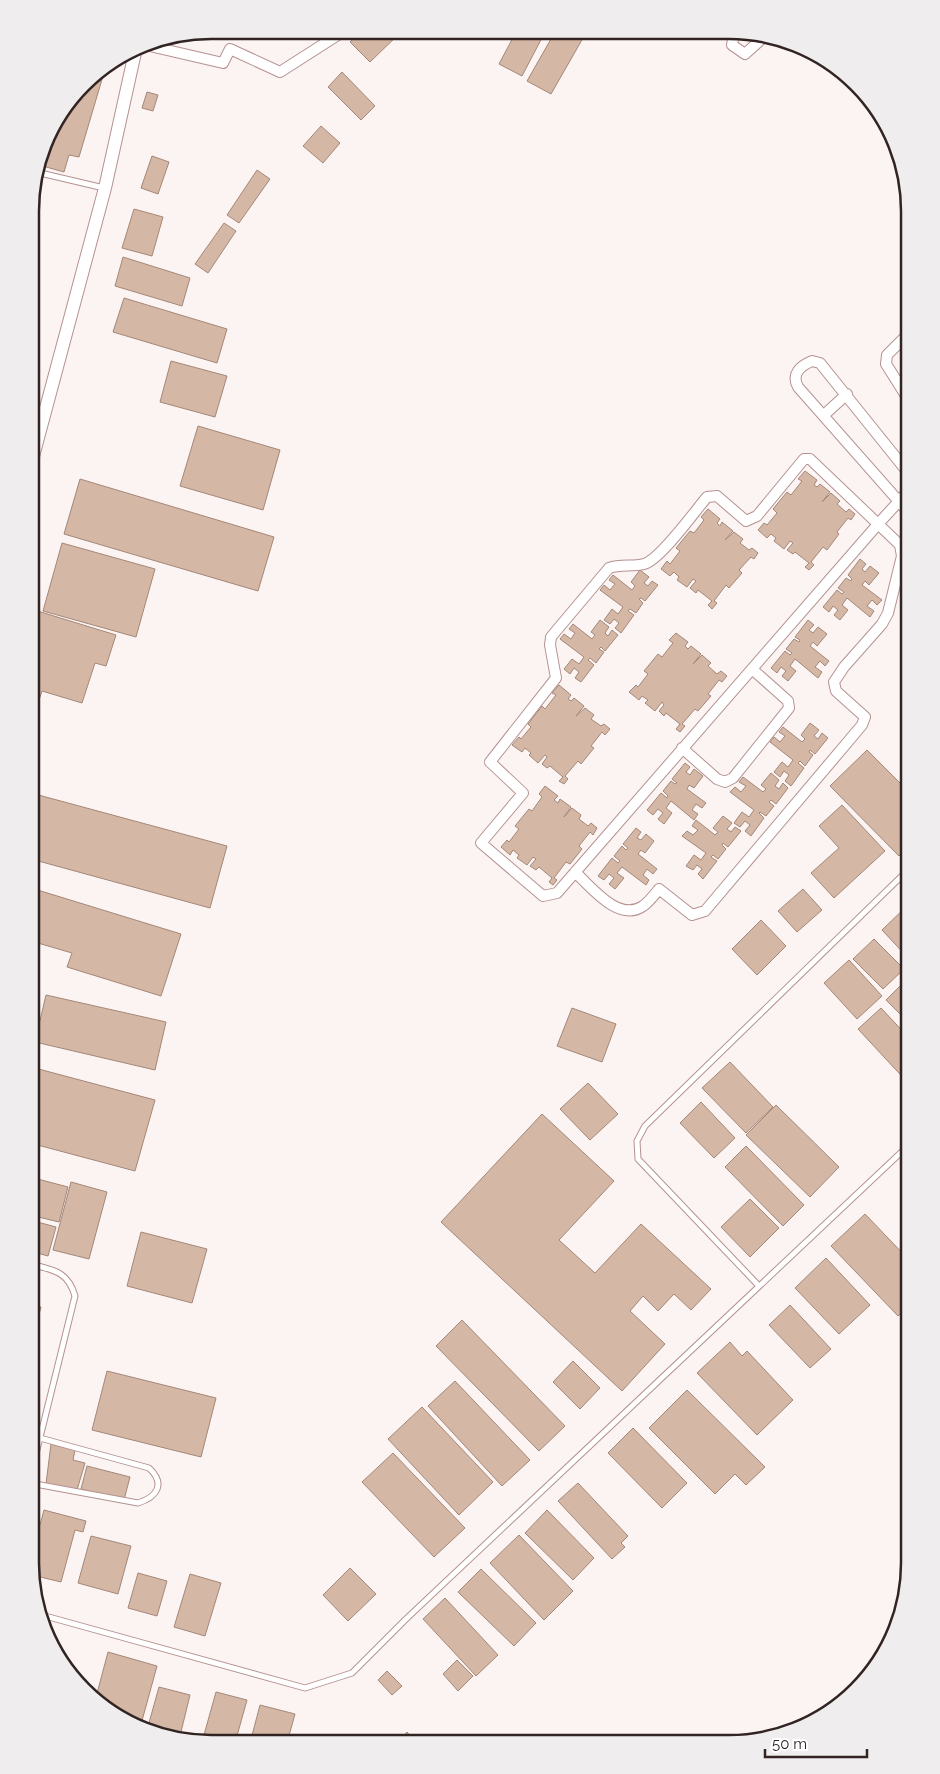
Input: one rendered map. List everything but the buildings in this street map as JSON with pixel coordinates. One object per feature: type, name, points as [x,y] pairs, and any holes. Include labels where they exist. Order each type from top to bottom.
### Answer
[{"type":"street","points":[[157,48],[224,63],[230,49],[280,72],[332,39]]},
{"type":"street","points":[[733,39],[732,45],[745,54],[759,42]]},
{"type":"street","points":[[39,434],[105,188],[134,58]]},
{"type":"street","points":[[901,341],[887,355],[886,364],[901,388]]},
{"type":"street","points":[[901,463],[847,394],[820,363],[812,361],[802,365],[796,373],[794,380],[901,504]]},
{"type":"street","points":[[824,415],[847,394]]},
{"type":"street","points":[[901,497],[878,523],[752,669],[682,748],[557,893],[543,896],[481,843],[523,793],[490,762],[556,678],[550,645],[551,638],[609,568],[620,565],[644,564],[656,557],[707,497],[717,496],[746,521],[756,516],[804,459],[810,459],[878,523],[900,545],[901,550]]},
{"type":"street","points":[[575,872],[614,907],[633,910],[643,906],[659,889],[692,915],[705,911],[862,725],[865,717],[836,691],[834,682],[844,667],[882,624],[888,613],[901,560]]},
{"type":"street","points":[[682,748],[718,779],[725,782],[733,778],[789,708],[788,701],[752,669]]},
{"type":"lane","points":[[43,174],[105,188]]},
{"type":"lane","points":[[759,1286],[638,1160],[637,1141],[645,1126],[901,877]]},
{"type":"lane","points":[[48,1617],[304,1688],[352,1673],[406,1619],[901,1152]]},
{"type":"lane","points":[[39,1266],[57,1271],[71,1283],[75,1296],[39,1442]]},
{"type":"lane","points":[[39,1485],[138,1503],[150,1499],[156,1492],[158,1482],[155,1474],[149,1468],[40,1438]]}]
